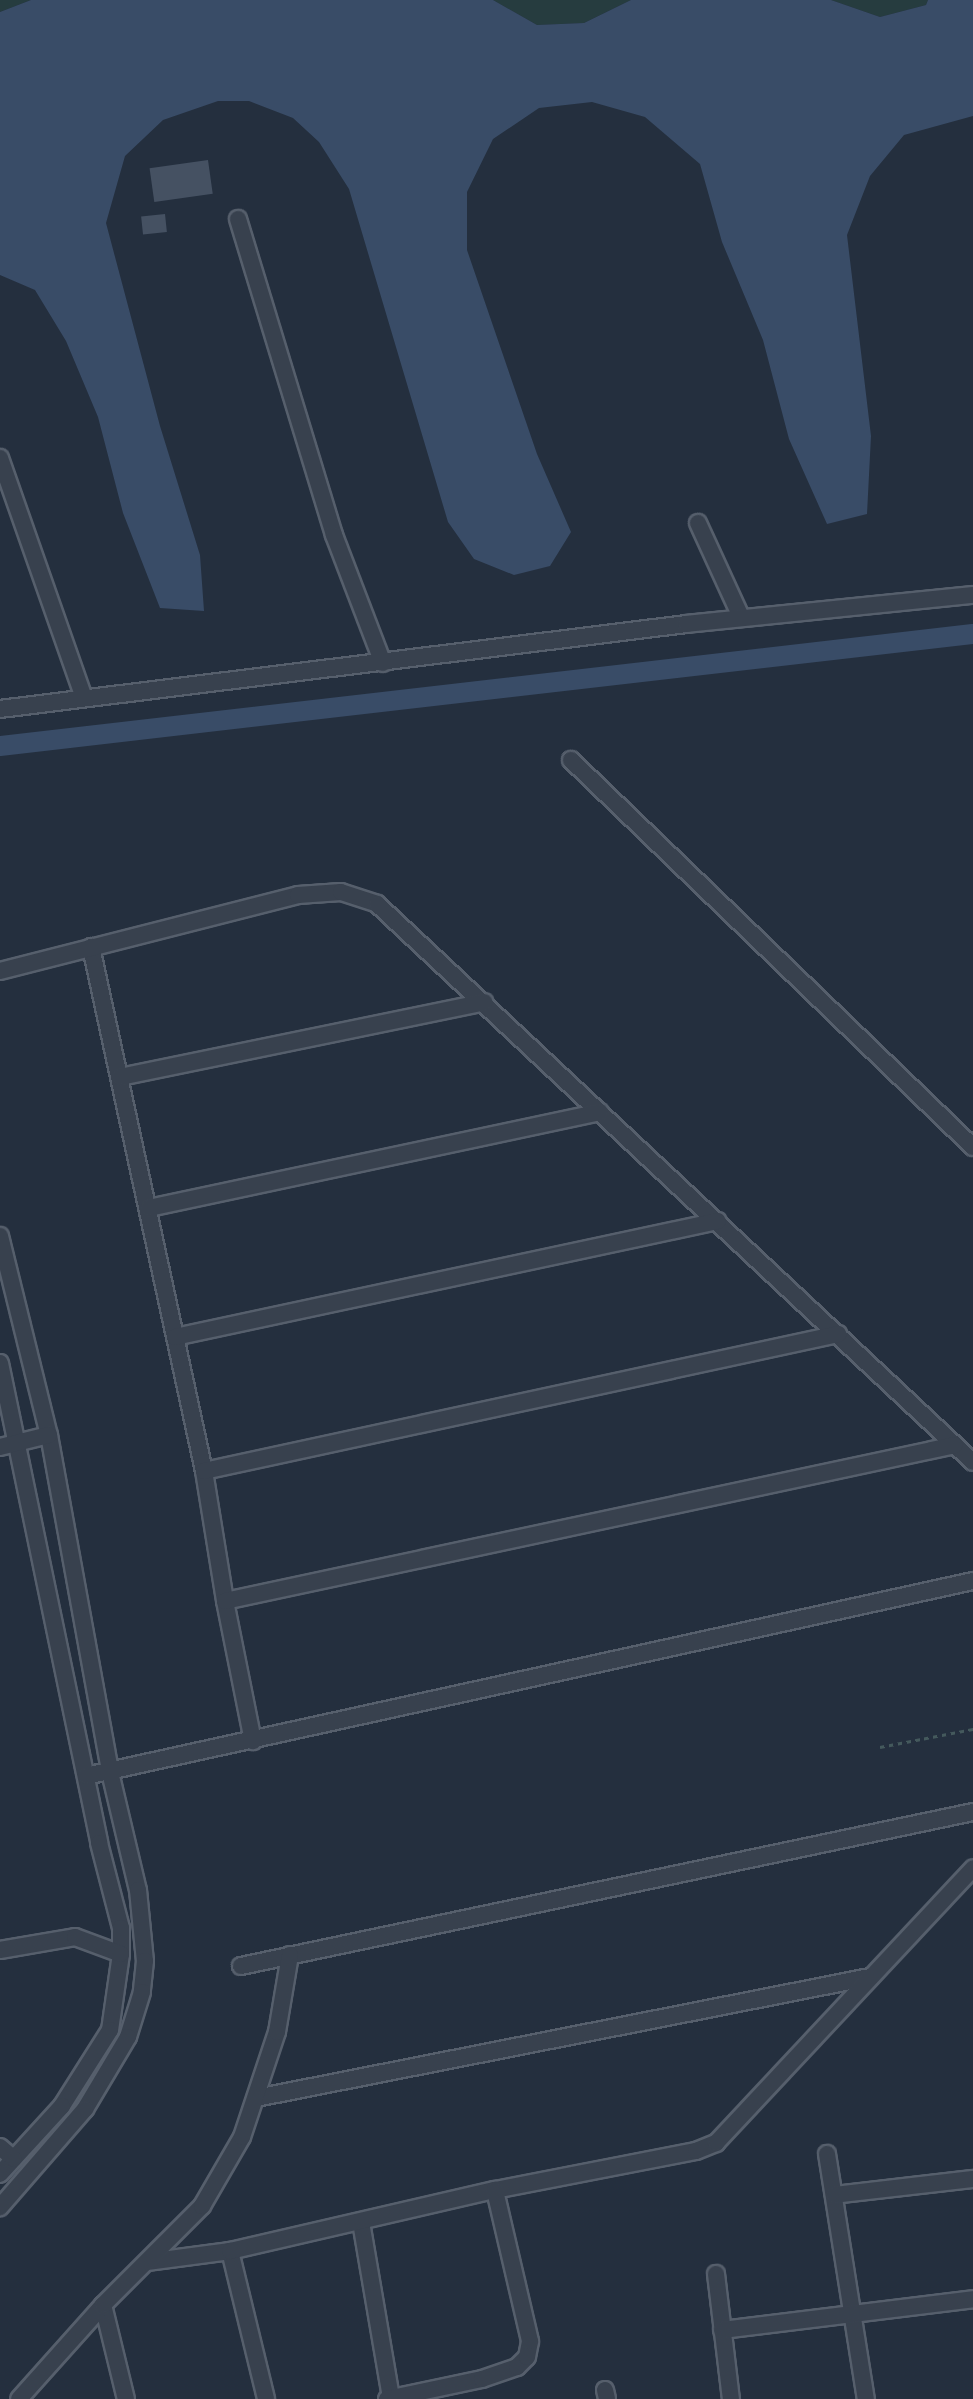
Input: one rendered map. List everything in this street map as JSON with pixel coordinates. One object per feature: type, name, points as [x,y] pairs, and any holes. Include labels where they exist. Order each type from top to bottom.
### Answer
[{"type":"street","points":[[238,219],[334,535],[383,663]]},
{"type":"street","points":[[0,458],[84,698]]},
{"type":"street","points":[[698,524],[741,617]]},
{"type":"street","points":[[0,709],[741,617],[973,596]]},
{"type":"street","points":[[571,760],[973,1147]]},
{"type":"street","points":[[0,971],[298,895],[341,892],[377,904],[973,1462]]},
{"type":"street","points":[[91,947],[204,1471],[225,1601],[253,1741]]},
{"type":"street","points":[[120,1077],[483,1002]]},
{"type":"street","points":[[148,1208],[600,1112]]},
{"type":"street","points":[[175,1337],[718,1221]]},
{"type":"street","points":[[0,1236],[49,1436],[110,1772],[138,1890],[145,1961],[142,1992],[128,2037],[86,2109],[0,2207]]},
{"type":"street","points":[[204,1471],[838,1334]]},
{"type":"street","points":[[0,1363],[86,1776],[121,1928],[121,1954],[110,2030],[62,2106],[0,2175]]},
{"type":"street","points":[[0,1447],[49,1436]]},
{"type":"street","points":[[225,1601],[955,1445]]},
{"type":"street","points":[[86,1776],[132,1768],[973,1581]]},
{"type":"street","points":[[241,1966],[973,1812]]},
{"type":"street","points":[[147,2262],[230,2250],[495,2190],[696,2151],[716,2143],[973,1868]]},
{"type":"street","points":[[0,1950],[75,1937],[121,1954]]},
{"type":"street","points":[[19,2399],[103,2305],[202,2206],[242,2137],[256,2098],[277,2032],[290,1955]]},
{"type":"street","points":[[256,2098],[870,1977]]},
{"type":"street","points":[[0,2147],[14,2159]]},
{"type":"street","points":[[827,2154],[866,2399]]},
{"type":"street","points":[[834,2195],[973,2179]]},
{"type":"street","points":[[361,2222],[389,2398],[482,2379],[518,2367],[527,2357],[530,2341],[495,2190]]},
{"type":"street","points":[[230,2250],[266,2399]]},
{"type":"street","points":[[716,2274],[731,2399]]},
{"type":"street","points":[[722,2330],[973,2299]]},
{"type":"street","points":[[103,2305],[126,2399]]},
{"type":"path","points":[[880,1747],[973,1730]]},
{"type":"green space","points":[[0,0],[31,0],[0,12]]},
{"type":"green space","points":[[493,0],[631,0],[584,23],[537,25]]},
{"type":"green space","points":[[831,0],[928,0],[926,5],[880,17]]},
{"type":"water","points":[[31,0],[493,0],[537,25],[584,23],[631,0],[831,0],[880,17],[926,5],[928,0],[973,0],[973,116],[904,135],[870,176],[847,235],[871,436],[867,514],[827,524],[789,439],[763,340],[722,242],[700,164],[645,117],[592,102],[539,108],[493,139],[467,192],[467,250],[537,454],[571,532],[550,566],[514,575],[474,559],[448,522],[349,189],[319,142],[293,118],[249,101],[218,101],[163,120],[125,156],[106,223],[160,426],[200,555],[204,611],[160,608],[123,513],[98,417],[66,341],[35,290],[0,275],[0,12]]},
{"type":"building","points":[[208,160],[213,194],[154,202],[150,168]]},
{"type":"building","points":[[165,214],[167,232],[143,234],[141,217]]},
{"type":"waterway","points":[[0,746],[973,634]]}]
